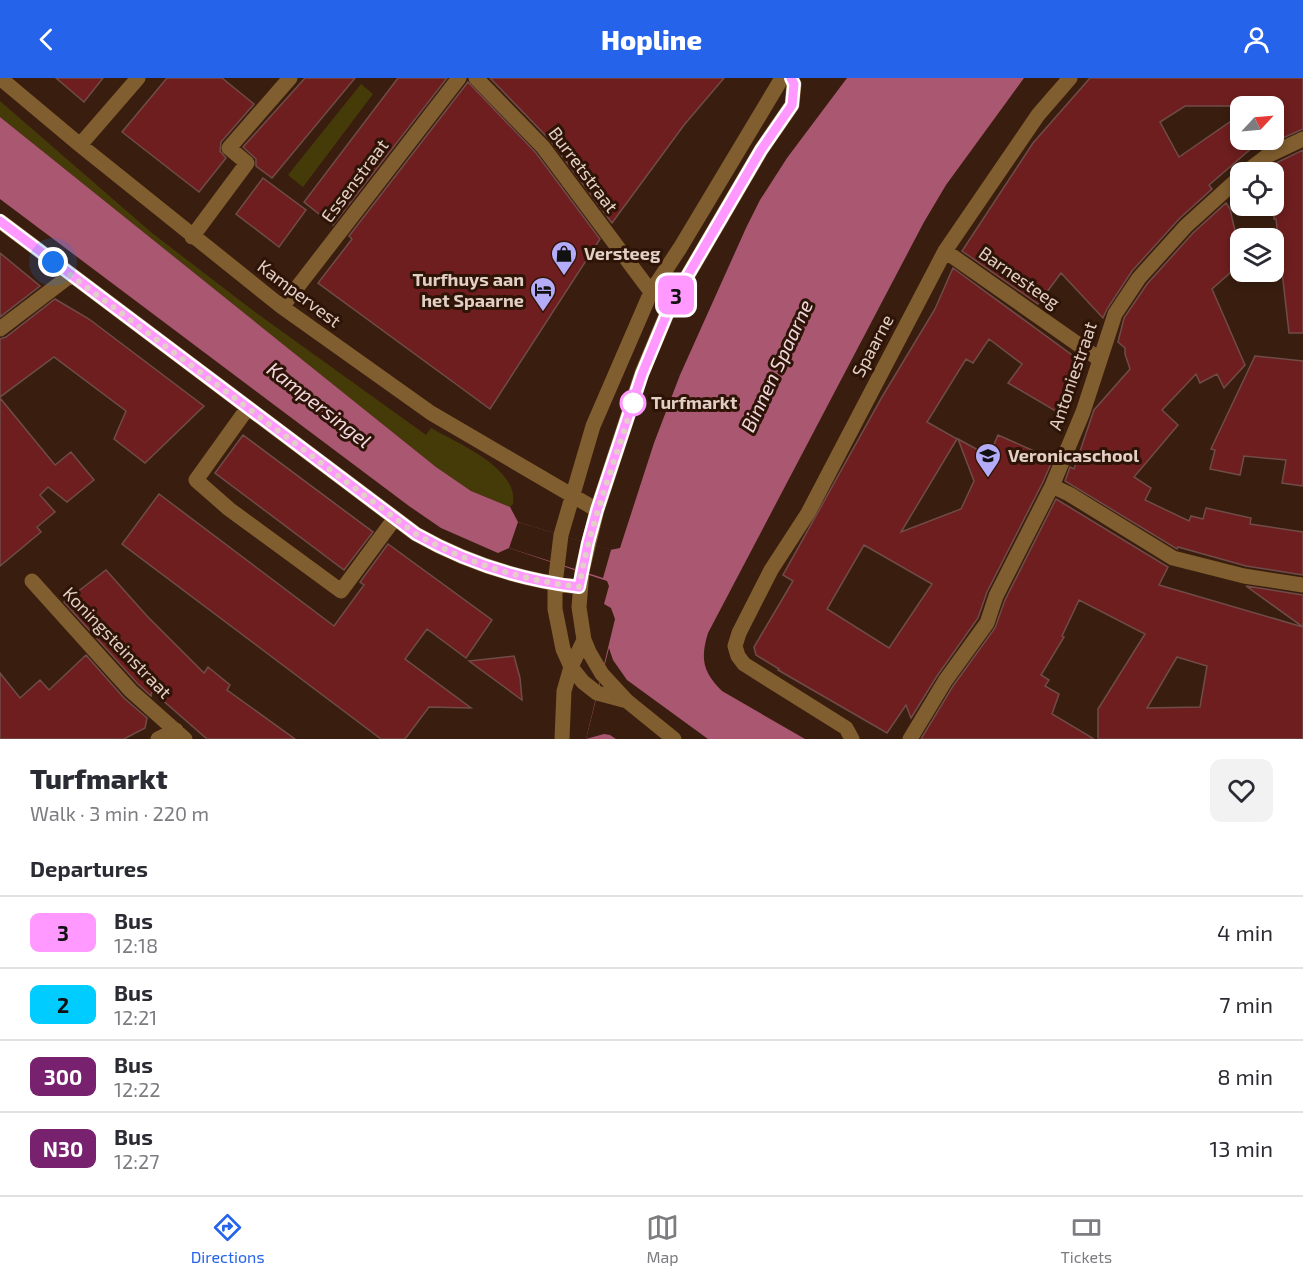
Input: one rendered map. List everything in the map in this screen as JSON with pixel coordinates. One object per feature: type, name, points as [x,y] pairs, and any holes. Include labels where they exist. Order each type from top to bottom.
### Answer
[{"type":"street","name":"Kampervest","points":[[0,78],[192,237],[282,307],[431,413],[597,510]]},
{"type":"street","points":[[80,146],[138,78]]},
{"type":"street","points":[[192,237],[247,163],[230,148],[290,78]]},
{"type":"street","name":"Essenstraat","points":[[282,307],[459,78]]},
{"type":"street","name":"Burretstraat","points":[[476,78],[543,147],[651,292]]},
{"type":"street","points":[[627,701],[597,693],[583,682],[571,666],[563,649],[555,609],[555,584],[561,535],[593,426],[651,292],[782,78]]},
{"type":"street","points":[[674,739],[627,701],[602,674],[584,640],[579,607],[579,587],[597,510],[642,374],[671,304],[761,150],[792,105],[794,84],[791,78]]},
{"type":"street","name":"Spaarne","points":[[852,739],[846,728],[744,664],[735,646],[739,633],[771,570],[808,513],[945,251],[1038,114],[1070,78]]},
{"type":"street","points":[[1259,162],[1303,139]]},
{"type":"street","name":"Antoniestraat","points":[[910,739],[945,681],[987,623],[996,596],[1052,486],[1083,412],[1115,314],[1139,278],[1186,226],[1230,186]]},
{"type":"street","points":[[0,221],[416,534],[460,556],[505,573],[579,587]]},
{"type":"street","name":"Barnesteeg","points":[[945,251],[1100,358]]},
{"type":"street","points":[[0,329],[71,275]]},
{"type":"street","points":[[247,409],[196,480],[229,509],[341,591],[395,518]]},
{"type":"street","points":[[1052,486],[1173,558],[1244,576],[1303,585]]},
{"type":"street","name":"Koningsteinstraat","points":[[32,581],[131,691],[180,735]]},
{"type":"street","points":[[562,739],[564,691],[571,666],[584,640]]},
{"type":"street","points":[[158,739],[180,735]]},
{"type":"shaded area","points":[[361,84],[373,94],[303,187],[288,175]]},
{"type":"shaded area","points":[[0,101],[152,233],[255,312],[426,435],[431,428],[470,449],[497,468],[512,491],[513,504],[510,507],[471,491],[436,467],[0,117]]},
{"type":"water","points":[[847,78],[1024,78],[946,185],[924,222],[708,633],[704,650],[705,665],[711,678],[722,691],[805,739],[586,739],[615,619],[611,608],[604,604],[609,586],[607,581],[509,548],[498,553],[441,528],[0,199],[0,117],[436,467],[471,491],[510,507],[518,522],[610,550],[620,548],[654,443],[680,375],[760,200],[787,158]]},
{"type":"pier","points":[[518,522],[611,550],[603,578],[509,548]]},
{"type":"pier","points":[[609,648],[613,660],[627,680],[708,739],[616,739],[604,734],[586,739]]},
{"type":"building","points":[[56,78],[103,78],[84,102]]},
{"type":"building","points":[[167,78],[222,78],[254,104],[221,142],[220,151],[226,158],[199,192],[122,132]]},
{"type":"building","points":[[305,78],[355,78],[272,178],[256,166],[256,159],[243,147]]},
{"type":"building","points":[[398,78],[447,78],[333,225],[304,202]]},
{"type":"building","points":[[490,78],[724,78],[684,125],[612,223],[550,140]]},
{"type":"building","points":[[1090,78],[1303,78],[1303,129],[1284,138],[1284,96],[1230,96],[1230,106],[1185,106],[1160,122],[1179,157],[1230,122],[1230,150],[1249,150],[1236,162],[1230,162],[1230,167],[1209,185],[1212,189],[1179,219],[1132,271],[1103,318],[1061,273],[1038,304],[962,251],[1033,143]]},
{"type":"building","points":[[468,82],[536,153],[600,239],[490,409],[318,283],[352,239],[349,236]]},
{"type":"building","points":[[1303,150],[1303,333],[1289,333],[1283,282],[1284,228],[1277,228],[1276,219],[1274,219],[1274,216],[1284,216],[1284,162],[1278,162]]},
{"type":"building","points":[[263,178],[306,210],[279,247],[236,214]]},
{"type":"building","points":[[1226,203],[1230,209],[1234,228],[1230,228],[1230,273],[1212,289],[1245,365],[1224,388],[1217,374],[1200,383],[1196,374],[1162,410],[1178,425],[1134,477],[1151,488],[1145,500],[1189,521],[1191,516],[1203,519],[1206,508],[1251,518],[1250,524],[1303,532],[1303,575],[1246,566],[1178,547],[1177,549],[1065,481],[1070,467],[1074,469],[1094,410],[1130,369],[1125,348],[1118,342],[1124,318],[1147,284],[1193,233]]},
{"type":"building","points":[[0,253],[40,286],[0,317]]},
{"type":"building","points":[[953,268],[1083,363],[1064,416],[1008,383],[1022,364],[989,339],[973,363],[966,359],[927,422],[957,439],[901,532],[961,509],[974,481],[958,439],[989,456],[998,435],[1050,458],[1048,464],[1053,459],[987,592],[978,618],[911,718],[906,705],[887,733],[778,670],[756,655],[754,647],[793,581],[783,575],[882,397],[935,309]],"holes":[[[864,545],[932,584],[889,648],[827,609]]]},
{"type":"building","points":[[55,299],[89,319],[204,406],[145,463],[114,439],[126,411],[54,357],[0,397],[0,339],[6,337]]},
{"type":"building","points":[[1255,356],[1303,361],[1303,486],[1282,483],[1286,460],[1244,456],[1240,475],[1210,469],[1215,450],[1211,449]]},
{"type":"building","points":[[0,398],[55,465],[71,452],[94,480],[67,502],[48,487],[40,495],[55,512],[37,527],[41,532],[0,566]]},
{"type":"building","points":[[243,435],[373,532],[344,570],[215,473]]},
{"type":"building","points":[[159,494],[334,626],[364,585],[360,582],[388,544],[492,620],[466,658],[427,629],[405,659],[471,708],[429,707],[405,739],[381,739],[122,544]]},
{"type":"building","points":[[1056,499],[1168,567],[1159,585],[1303,627],[1303,739],[1098,739],[1098,709],[1145,634],[1079,600],[1062,636],[1064,637],[1041,675],[1049,680],[1045,686],[1059,694],[1052,714],[1094,739],[921,739],[953,686],[995,628],[1005,600]],"holes":[[[1177,657],[1207,666],[1200,707],[1147,708]]]},
{"type":"building","points":[[106,570],[147,616],[204,673],[208,667],[230,685],[227,690],[295,739],[207,739],[152,691],[151,696],[64,602]]},
{"type":"building","points":[[1246,586],[1303,595],[1303,627]]},
{"type":"building","points":[[86,655],[124,698],[147,718],[145,728],[124,739],[0,739],[0,673],[20,698],[40,680],[49,690]]},
{"type":"building","points":[[514,656],[520,678],[522,700],[469,661]]},
{"type":"bus line","name":"3","points":[[0,221],[416,534],[438,547],[505,573],[524,579],[579,587],[597,510],[642,374],[671,304],[761,150],[792,105],[794,84],[791,78]]},
{"type":"place","name":"Versteeg","points":[[564,277]]},
{"type":"place","name":"Turfhuys aan het Spaarne","points":[[543,313]]},
{"type":"place","name":"Turfmarkt","points":[[633,403]]},
{"type":"place","name":"Veronicaschool","points":[[988,479]]},
{"type":"route","points":[[53,262],[416,534],[438,547],[524,579],[579,587],[597,510],[633,403]]},
{"type":"water label","name":"Binnen Spaarne","points":[[777,366]]},
{"type":"water label","name":"Kampersingel","points":[[319,405]]}]
